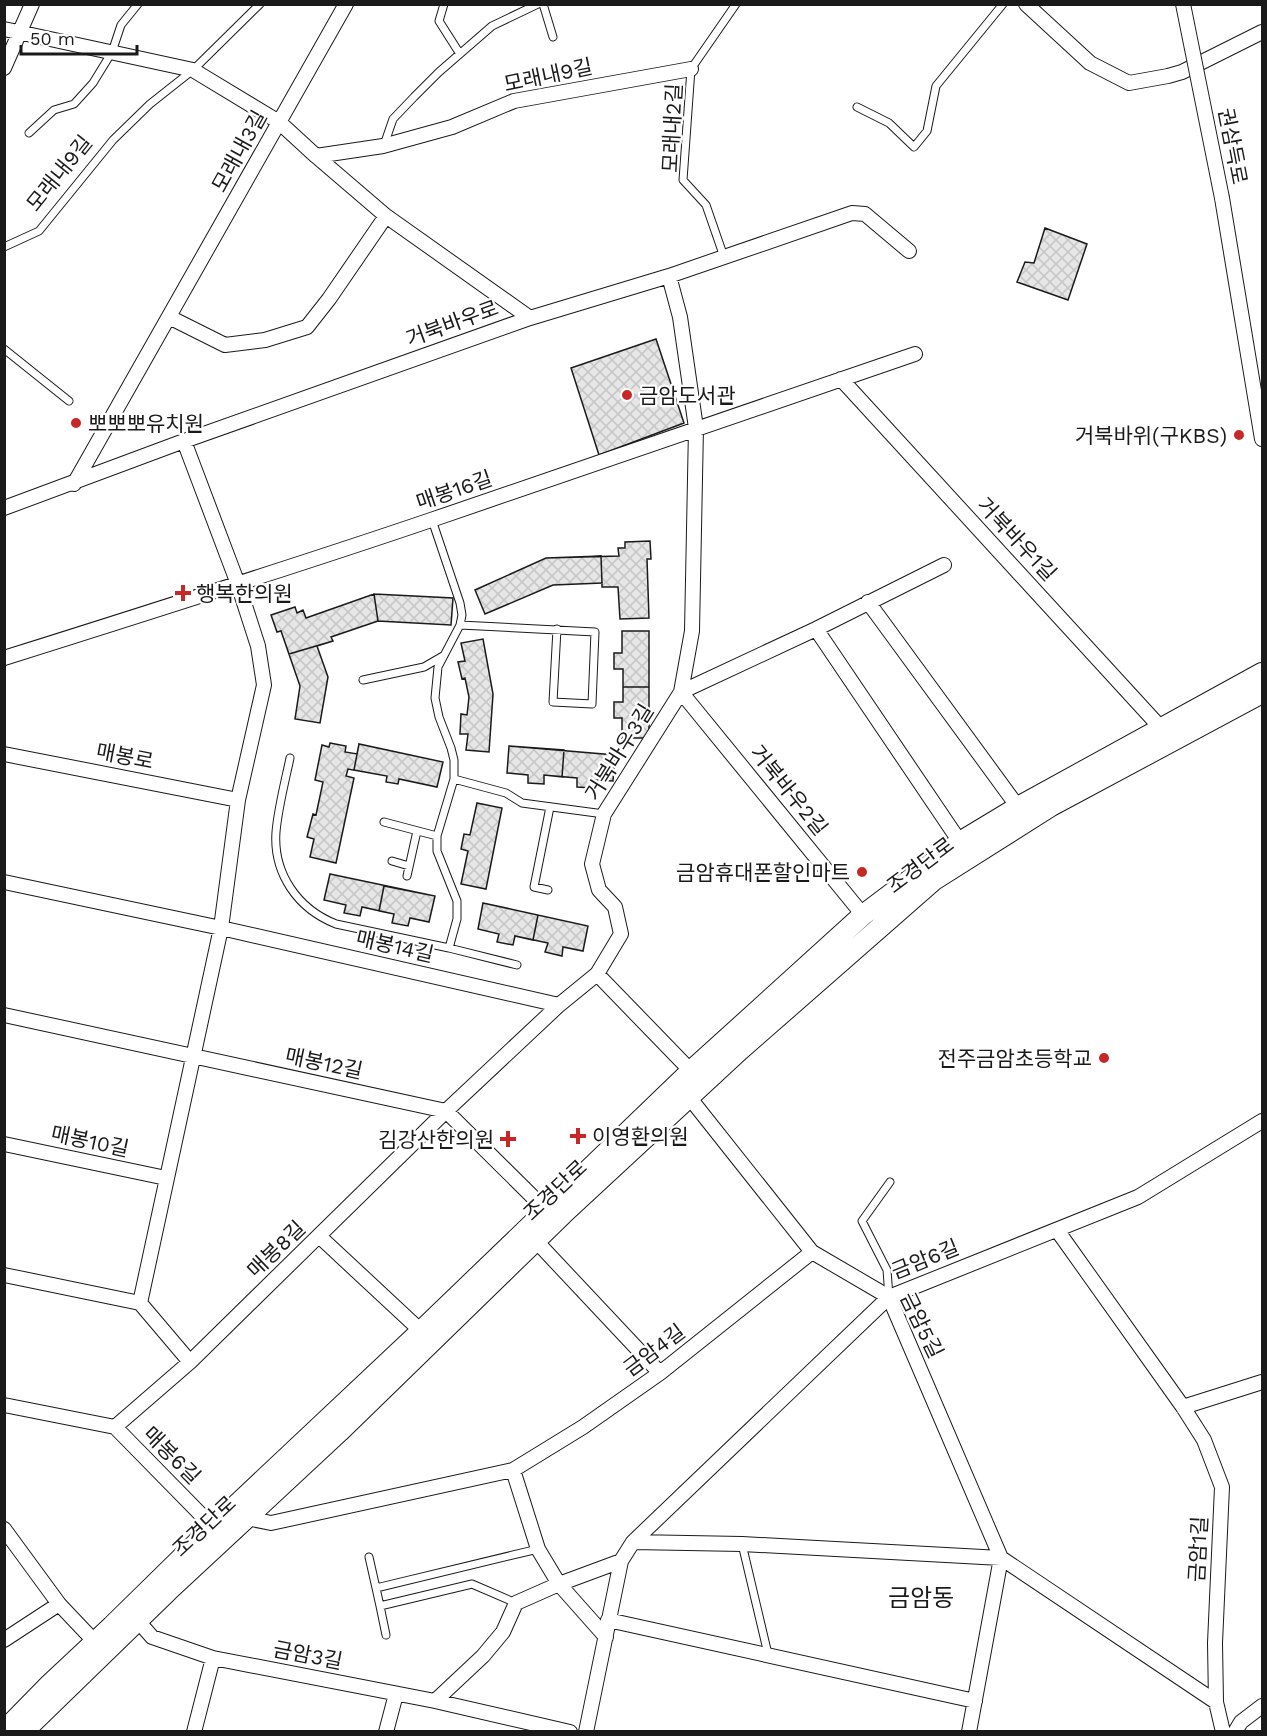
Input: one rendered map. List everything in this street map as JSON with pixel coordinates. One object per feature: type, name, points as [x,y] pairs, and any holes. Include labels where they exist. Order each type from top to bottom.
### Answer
[{"type":"street","points":[[4,68],[32,4]]},
{"type":"street","name":"모래내3길","points":[[74,484],[346,4]]},
{"type":"street","points":[[1026,4],[1090,63],[1129,83],[1182,72],[1263,32]]},
{"type":"street","name":"권삼득로","points":[[1183,4],[1222,198],[1263,439]]},
{"type":"street","points":[[4,29],[193,70],[279,122],[386,216],[530,318]]},
{"type":"street","name":"모래내9길","points":[[316,156],[383,146],[452,127],[514,101],[691,69]]},
{"type":"street","name":"거북바우로","points":[[4,508],[74,484],[184,441],[530,318],[669,276],[852,213],[865,214],[909,251]]},
{"type":"street","points":[[169,317],[225,345],[265,340],[307,327],[386,216]]},
{"type":"street","name":"거북바우3길","points":[[559,1005],[597,974],[621,934],[615,907],[599,890],[592,864],[604,814],[681,692],[692,631],[696,428],[680,317],[669,276]]},
{"type":"street","name":"매봉16길","points":[[4,658],[432,520],[915,354]]},
{"type":"street","name":"거북바우1길","points":[[841,379],[1161,728]]},
{"type":"street","points":[[140,1303],[221,928],[238,800],[264,684],[258,646],[238,584],[184,441]]},
{"type":"street","name":"거북바우3길","points":[[681,692],[816,629],[944,565]]},
{"type":"street","points":[[868,602],[1018,807]]},
{"type":"street","points":[[816,629],[960,842]]},
{"type":"street","name":"조경단로","points":[[23,1731],[138,1621],[219,1533],[421,1331],[691,1071],[863,915],[960,842],[1018,807],[1263,673]]},
{"type":"street","name":"거북바우2길","points":[[681,692],[863,915]]},
{"type":"street","name":"조경단로","points":[[4,1731],[95,1642],[219,1533],[247,1518],[689,1097],[934,880],[1051,806],[1263,693]]},
{"type":"street","name":"매봉로","points":[[4,754],[238,800]]},
{"type":"street","name":"매봉14길","points":[[4,882],[221,928],[559,1005]]},
{"type":"street","points":[[597,974],[691,1071],[689,1097]]},
{"type":"street","points":[[546,1210],[446,1111],[559,1005]]},
{"type":"street","name":"매봉12길","points":[[4,1015],[446,1111]]},
{"type":"street","name":"금암5길","points":[[689,1097],[813,1252],[889,1297],[1001,1558]]},
{"type":"street","name":"매봉8길","points":[[190,1362],[446,1111]]},
{"type":"street","name":"금암6길","points":[[586,1731],[621,1561],[633,1542],[889,1297],[1138,1197],[1263,1121]]},
{"type":"street","name":"매봉10길","points":[[4,1144],[166,1178]]},
{"type":"street","name":"금암1길","points":[[1057,1230],[1183,1407],[1204,1440],[1222,1487],[1215,1643],[1216,1702]]},
{"type":"street","points":[[319,1236],[421,1331]]},
{"type":"street","points":[[536,1241],[660,1373]]},
{"type":"street","name":"금암4길","points":[[247,1518],[271,1522],[513,1470],[583,1427],[660,1373],[813,1252]]},
{"type":"street","points":[[4,1275],[140,1303],[190,1362]]},
{"type":"street","name":"매봉6길","points":[[115,1427],[190,1362]]},
{"type":"street","points":[[1183,1407],[1263,1382]]},
{"type":"street","name":"매봉6길","points":[[4,1405],[115,1427],[219,1533]]},
{"type":"street","points":[[513,1470],[538,1549],[559,1584],[606,1637]]},
{"type":"street","points":[[4,1529],[10,1550],[95,1642]]},
{"type":"street","points":[[633,1542],[742,1544],[1001,1558],[1216,1702],[1223,1731]]},
{"type":"street","points":[[969,1731],[1001,1558]]},
{"type":"street","points":[[435,1701],[483,1656],[504,1632],[516,1603],[621,1561]]},
{"type":"street","points":[[4,1640],[59,1604]]},
{"type":"street","points":[[608,1620],[975,1701]]},
{"type":"street","name":"금암3길","points":[[138,1621],[152,1637],[213,1658],[435,1701],[570,1731]]},
{"type":"street","points":[[194,1731],[213,1658]]},
{"type":"street","points":[[386,1731],[396,1694]]},
{"type":"street","points":[[1235,1731],[1241,1722],[1263,1706]]},
{"type":"lane","name":"모래내9길","points":[[29,133],[54,110],[74,104],[93,83],[112,52],[121,25],[138,4]]},
{"type":"lane","points":[[193,70],[260,4]]},
{"type":"lane","points":[[444,4],[439,21],[460,54]]},
{"type":"lane","points":[[383,146],[393,119],[460,54],[492,26],[537,4]]},
{"type":"lane","name":"모래내9길","points":[[543,4],[553,37]]},
{"type":"lane","name":"모래내2길","points":[[724,257],[706,205],[683,180],[691,69],[736,4]]},
{"type":"lane","points":[[857,107],[889,123],[914,147],[927,131],[936,86],[1003,4]]},
{"type":"lane","name":"모래내9길","points":[[4,247],[39,231],[113,140],[150,104],[193,70]]},
{"type":"lane","points":[[4,349],[69,400]]},
{"type":"lane","points":[[432,520],[462,615],[460,625],[438,667],[435,698],[454,760],[454,779],[437,836],[437,851],[457,902],[457,919],[449,948]]},
{"type":"lane","points":[[460,625],[557,629],[595,632],[592,704],[553,702],[557,629]]},
{"type":"lane","points":[[363,680],[424,667],[443,656]]},
{"type":"lane","points":[[290,758],[276,833],[277,855],[283,875],[293,892],[307,907],[321,918],[336,924],[517,965]]},
{"type":"lane","points":[[454,779],[506,793],[522,803],[604,814]]},
{"type":"lane","points":[[548,890],[534,887],[550,807]]},
{"type":"lane","points":[[384,822],[437,836]]},
{"type":"lane","points":[[407,876],[417,831]]},
{"type":"lane","points":[[393,861],[409,866]]},
{"type":"lane","points":[[889,1297],[887,1270],[862,1221],[890,1182]]},
{"type":"lane","points":[[742,1544],[768,1654]]},
{"type":"lane","points":[[376,1588],[538,1549]]},
{"type":"lane","points":[[369,1557],[386,1635]]},
{"type":"lane","points":[[380,1606],[472,1584],[516,1603]]},
{"type":"building","points":[[1045,228],[1087,244],[1068,300],[1017,282],[1025,262],[1034,263]]},
{"type":"building","name":"금암도서관","points":[[656,339],[684,423],[599,455],[571,368]]},
{"type":"building","points":[[650,541],[651,559],[647,559],[649,618],[620,619],[618,587],[602,587],[602,583],[553,585],[485,614],[475,590],[546,558],[619,556],[618,548],[625,548],[625,542]]},
{"type":"building","points":[[601,556],[602,583],[553,585],[485,614],[475,590],[546,558]]},
{"type":"building","points":[[374,594],[453,598],[451,625],[378,621],[331,637],[333,641],[317,646],[328,677],[320,723],[295,719],[300,686],[281,631],[277,632],[271,615],[295,607],[297,613],[303,610],[306,618]]},
{"type":"building","points":[[374,594],[378,621],[331,637],[333,641],[289,654],[281,631],[277,632],[271,615],[295,607],[297,613],[303,610],[306,618]]},
{"type":"building","points":[[374,594],[453,598],[451,625],[378,621]]},
{"type":"building","points":[[622,631],[649,631],[649,738],[622,738],[622,718],[614,718],[614,702],[623,702],[623,669],[614,669],[614,653],[622,653]]},
{"type":"building","points":[[622,631],[649,631],[649,687],[623,687],[623,669],[614,669],[614,653],[622,653]]},
{"type":"building","points":[[483,639],[493,694],[489,752],[466,750],[468,734],[460,734],[461,714],[467,715],[469,697],[465,678],[462,679],[458,662],[465,661],[461,643]]},
{"type":"building","points":[[330,743],[346,746],[345,752],[357,754],[359,744],[443,762],[437,787],[399,779],[398,784],[386,782],[387,776],[348,769],[346,776],[354,778],[336,863],[310,857],[314,839],[307,837],[313,814],[316,815],[323,782],[315,780],[322,745],[329,747]]},
{"type":"building","points":[[359,744],[443,762],[437,787],[399,779],[398,784],[386,782],[387,776],[354,770]]},
{"type":"building","points":[[509,746],[615,755],[613,781],[594,780],[593,788],[577,787],[577,778],[544,775],[544,784],[528,783],[528,775],[507,773]]},
{"type":"building","points":[[509,746],[564,750],[562,777],[544,775],[544,784],[528,783],[528,775],[507,773]]},
{"type":"building","points":[[477,803],[502,808],[486,889],[461,884],[468,851],[461,849],[464,834],[470,835]]},
{"type":"building","points":[[330,874],[435,896],[429,922],[410,918],[408,926],[392,923],[394,914],[362,907],[360,916],[344,913],[346,905],[324,900]]},
{"type":"building","points":[[384,886],[435,896],[429,922],[410,918],[408,926],[392,923],[394,914],[379,911]]},
{"type":"building","points":[[483,903],[588,926],[583,951],[563,947],[562,956],[545,952],[548,943],[515,936],[513,945],[497,942],[499,934],[478,929]]},
{"type":"building","points":[[483,903],[538,915],[533,940],[515,936],[513,945],[497,942],[499,934],[478,929]]},
{"type":"place","name":"금암도서관","points":[[627,395]]},
{"type":"place","name":"뽀뽀뽀유치원","points":[[76,423]]},
{"type":"place","name":"거북바위(구KBS)","points":[[1239,435]]},
{"type":"place","name":"행복한의원","points":[[183,593]]},
{"type":"place","name":"금암휴대폰할인마트","points":[[862,872]]},
{"type":"place","name":"전주금암초등학교","points":[[1104,1058]]},
{"type":"place","name":"이영환의원","points":[[578,1136]]},
{"type":"place","name":"김강산한의원","points":[[508,1139]]},
{"type":"district","name":"금암동","points":[[921,1598]]}]
